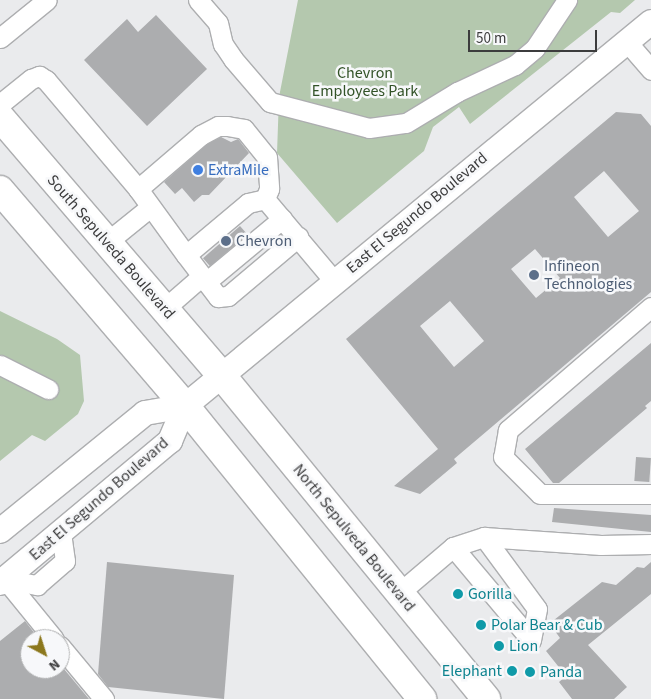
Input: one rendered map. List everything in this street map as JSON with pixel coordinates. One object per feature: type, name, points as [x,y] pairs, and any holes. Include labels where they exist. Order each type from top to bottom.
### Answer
[{"type":"highway","name":"South Sepulveda Boulevard","points":[[2,119],[222,376]]},
{"type":"highway","points":[[0,190],[186,406],[422,699]]},
{"type":"highway","name":"North Sepulveda Boulevard","points":[[222,376],[486,699]]},
{"type":"main road","name":"East El Segundo Boulevard","points":[[2,581],[170,441],[186,406],[651,22]]},
{"type":"main road","name":"East El Segundo Boulevard","points":[[0,531],[145,414],[186,406]]},
{"type":"street","points":[[0,38],[47,0]]},
{"type":"street","points":[[198,0],[218,23],[224,44],[233,59],[270,102],[369,128],[406,123],[457,92],[515,65],[535,48],[567,0]]},
{"type":"street","points":[[627,42],[651,70]]},
{"type":"street","points":[[2,119],[32,79],[39,76],[46,80],[138,190],[149,208],[218,298],[228,296],[298,237]]},
{"type":"street","points":[[138,190],[201,135],[218,126],[227,126],[244,129],[268,157],[269,189],[265,199]]},
{"type":"street","points":[[265,199],[335,282]]},
{"type":"street","points":[[186,255],[248,204],[265,199]]},
{"type":"street","points":[[107,242],[149,208]]},
{"type":"street","points":[[164,309],[282,219]]},
{"type":"street","points":[[651,307],[508,430],[503,457],[540,494],[651,494]]},
{"type":"street","points":[[0,365],[48,388]]},
{"type":"street","points":[[453,547],[530,640],[537,609],[484,537]]},
{"type":"street","points":[[399,593],[453,547],[484,537],[601,545],[651,544]]},
{"type":"street","points":[[2,581],[45,629]]},
{"type":"street","points":[[70,658],[104,699]]},
{"type":"green space","name":"Chevron Employees Park","points":[[298,0],[635,0],[620,13],[611,12],[470,124],[459,107],[433,127],[424,151],[337,223],[277,153],[279,97]]},
{"type":"green space","points":[[0,311],[57,339],[80,355],[84,401],[78,414],[45,441],[32,435],[0,461]]},
{"type":"building","points":[[156,15],[207,69],[147,126],[84,60],[127,19],[138,32]]},
{"type":"building","points":[[616,112],[641,114],[651,126],[651,292],[454,459],[457,463],[420,494],[394,486],[438,449],[346,339]],"holes":[[[604,171],[639,211],[608,237],[574,197]],[[535,249],[560,278],[536,298],[511,269]],[[450,301],[484,341],[454,367],[420,326]]]},
{"type":"building","points":[[221,137],[231,142],[238,139],[249,153],[209,195],[202,195],[194,202],[182,188],[175,194],[164,182],[207,144]]},
{"type":"building","points":[[240,226],[247,234],[210,266],[203,258]]},
{"type":"building","points":[[651,343],[651,401],[645,406],[647,408],[559,483],[553,483],[525,449]]},
{"type":"building","points":[[636,457],[651,458],[649,482],[634,481]]},
{"type":"building","points":[[554,508],[651,515],[651,532],[552,522]]},
{"type":"building","points":[[107,562],[234,575],[224,699],[108,687],[98,674]]},
{"type":"building","points":[[651,562],[651,594],[588,645],[627,687],[614,699],[572,699],[559,682],[566,676],[546,651],[560,638],[552,627],[557,623],[554,620],[602,582],[616,585],[637,567],[644,568]]},
{"type":"building","points":[[25,621],[31,629],[20,629],[20,679],[70,679],[70,676],[89,699],[0,699],[0,641]]},
{"type":"place","name":"ExtraMile","points":[[198,170]]},
{"type":"place","name":"Chevron","points":[[226,241]]},
{"type":"place","name":"Infineon Technologies","points":[[534,275]]},
{"type":"place","name":"Gorilla","points":[[458,594]]},
{"type":"place","name":"Polar Bear & Cub","points":[[481,625]]},
{"type":"place","name":"Lion","points":[[499,646]]},
{"type":"place","name":"Elephant","points":[[512,671]]},
{"type":"place","name":"Panda","points":[[530,672]]}]
